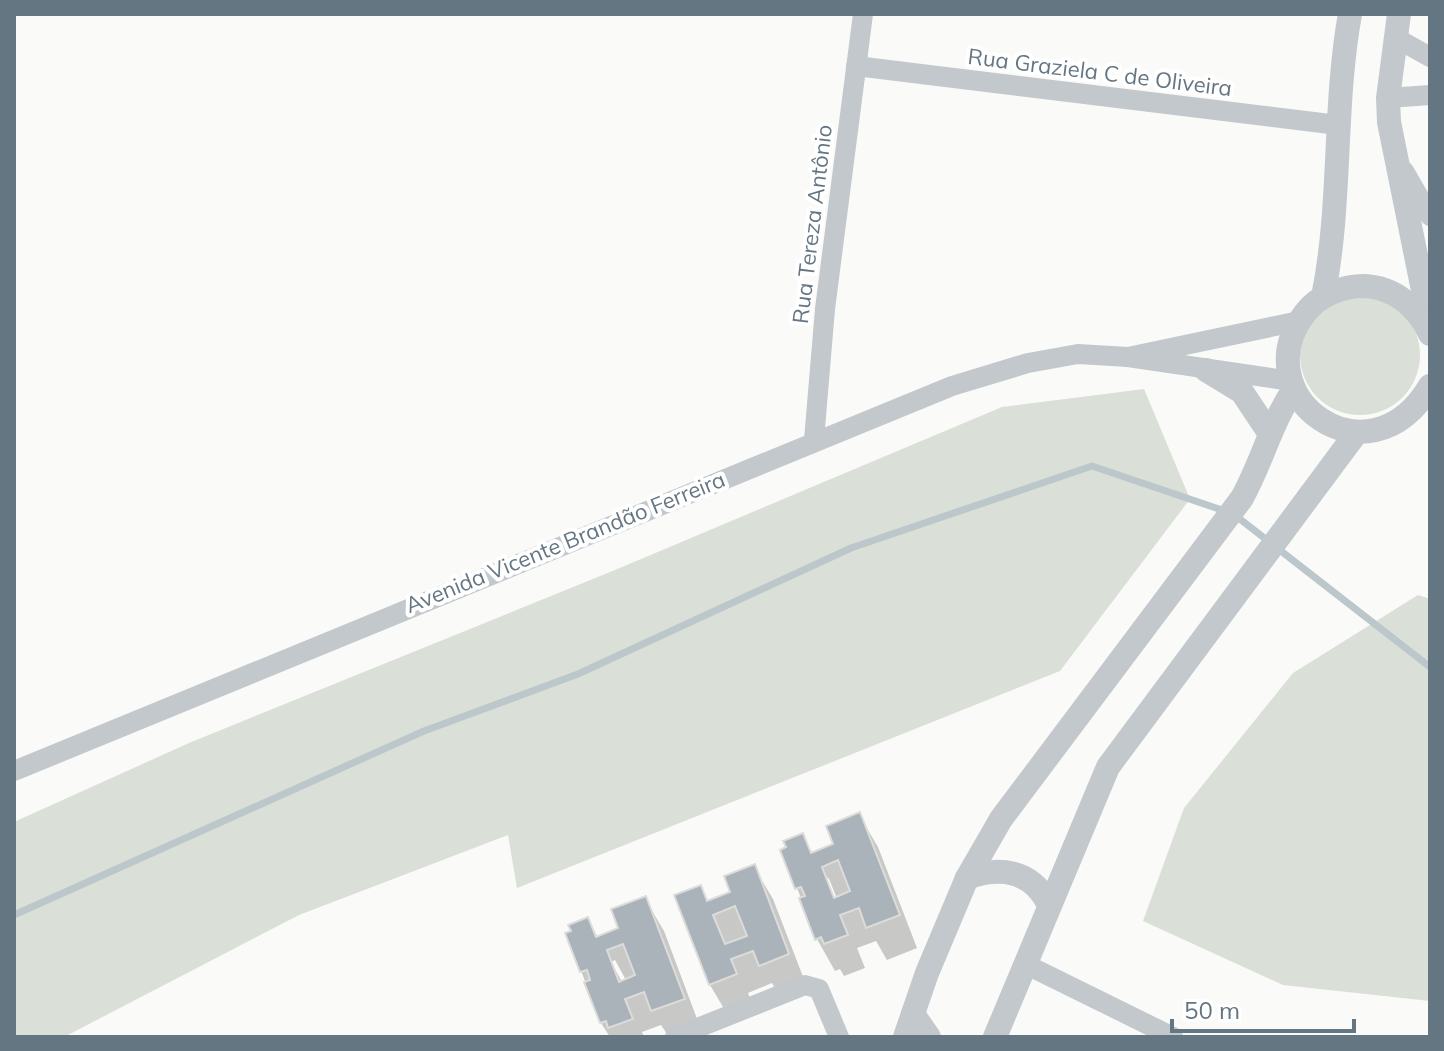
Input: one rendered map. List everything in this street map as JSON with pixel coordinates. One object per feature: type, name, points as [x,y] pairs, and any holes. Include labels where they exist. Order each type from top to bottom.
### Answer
[{"type":"street","name":"Rua Tereza Antônio","points":[[814,440],[825,309],[863,14]]},
{"type":"street","points":[[1323,297],[1333,248],[1338,125],[1350,14]]},
{"type":"street","points":[[1397,26],[1430,57]]},
{"type":"street","points":[[1397,26],[1388,98],[1393,149],[1430,325]]},
{"type":"street","name":"Rua Graziela C de Oliveira","points":[[856,66],[1338,125]]},
{"type":"street","points":[[1388,98],[1430,95]]},
{"type":"street","points":[[1393,149],[1430,216]]},
{"type":"street","points":[[1430,334],[1423,318],[1407,301],[1388,291],[1366,286],[1344,288],[1323,297],[1299,321],[1290,340],[1288,361],[1292,385],[1314,416],[1334,427],[1357,432],[1380,430],[1402,420],[1419,405],[1430,386]]},
{"type":"street","points":[[1128,357],[1299,321]]},
{"type":"street","name":"Avenida Vicente Brandão Ferreira","points":[[14,771],[814,440],[952,386],[1028,363],[1078,354],[1128,357]]},
{"type":"street","points":[[1128,357],[1292,385]]},
{"type":"street","points":[[1206,370],[1242,392],[1270,434]]},
{"type":"street","points":[[905,1037],[967,878],[1001,819],[1242,498],[1292,385]]},
{"type":"street","points":[[995,1037],[1027,965],[1048,903],[1108,767],[1357,432]]},
{"type":"street","points":[[967,878],[990,871],[1012,872],[1036,886],[1048,903]]},
{"type":"street","points":[[1027,965],[1173,1037]]},
{"type":"street","points":[[675,1037],[805,985],[819,989],[839,1037]]},
{"type":"street","points":[[913,1014],[929,1037]]},
{"type":"shaded area","points":[[1360,295],[1383,300],[1402,313],[1415,332],[1420,355],[1415,378],[1402,397],[1383,410],[1360,415],[1337,410],[1318,397],[1305,378],[1300,355],[1305,332],[1318,313],[1337,300]]},
{"type":"shaded area","points":[[1144,389],[1190,499],[1060,671],[517,888],[508,835],[299,915],[64,1037],[14,1037],[14,822],[189,743],[615,570],[1002,407]]},
{"type":"shaded area","points":[[1418,595],[1430,599],[1430,1001],[1283,985],[1143,921],[1184,808],[1293,673]]},
{"type":"building","points":[[860,812],[900,915],[866,928],[859,908],[840,915],[848,935],[824,944],[821,937],[815,940],[799,898],[805,896],[801,887],[795,889],[780,850],[786,847],[783,841],[803,833],[811,853],[833,844],[826,826]],"holes":[[[838,860],[850,891],[834,898],[822,867]]]},
{"type":"building","points":[[755,864],[789,954],[759,966],[753,951],[731,959],[737,974],[709,985],[674,895],[701,885],[707,901],[730,892],[724,876]],"holes":[[[735,906],[747,936],[725,944],[713,915]]]},
{"type":"building","points":[[646,896],[685,999],[651,1011],[644,992],[625,999],[633,1019],[608,1028],[606,1021],[600,1023],[584,982],[590,980],[587,970],[580,972],[565,933],[571,931],[568,925],[588,917],[596,937],[618,928],[611,909]],"holes":[[[623,944],[635,975],[619,982],[607,950]]]},
{"type":"waterway","points":[[14,915],[424,731],[578,674],[851,548],[1092,466],[1225,511]]},
{"type":"waterway","points":[[1236,516],[1430,667]]}]
